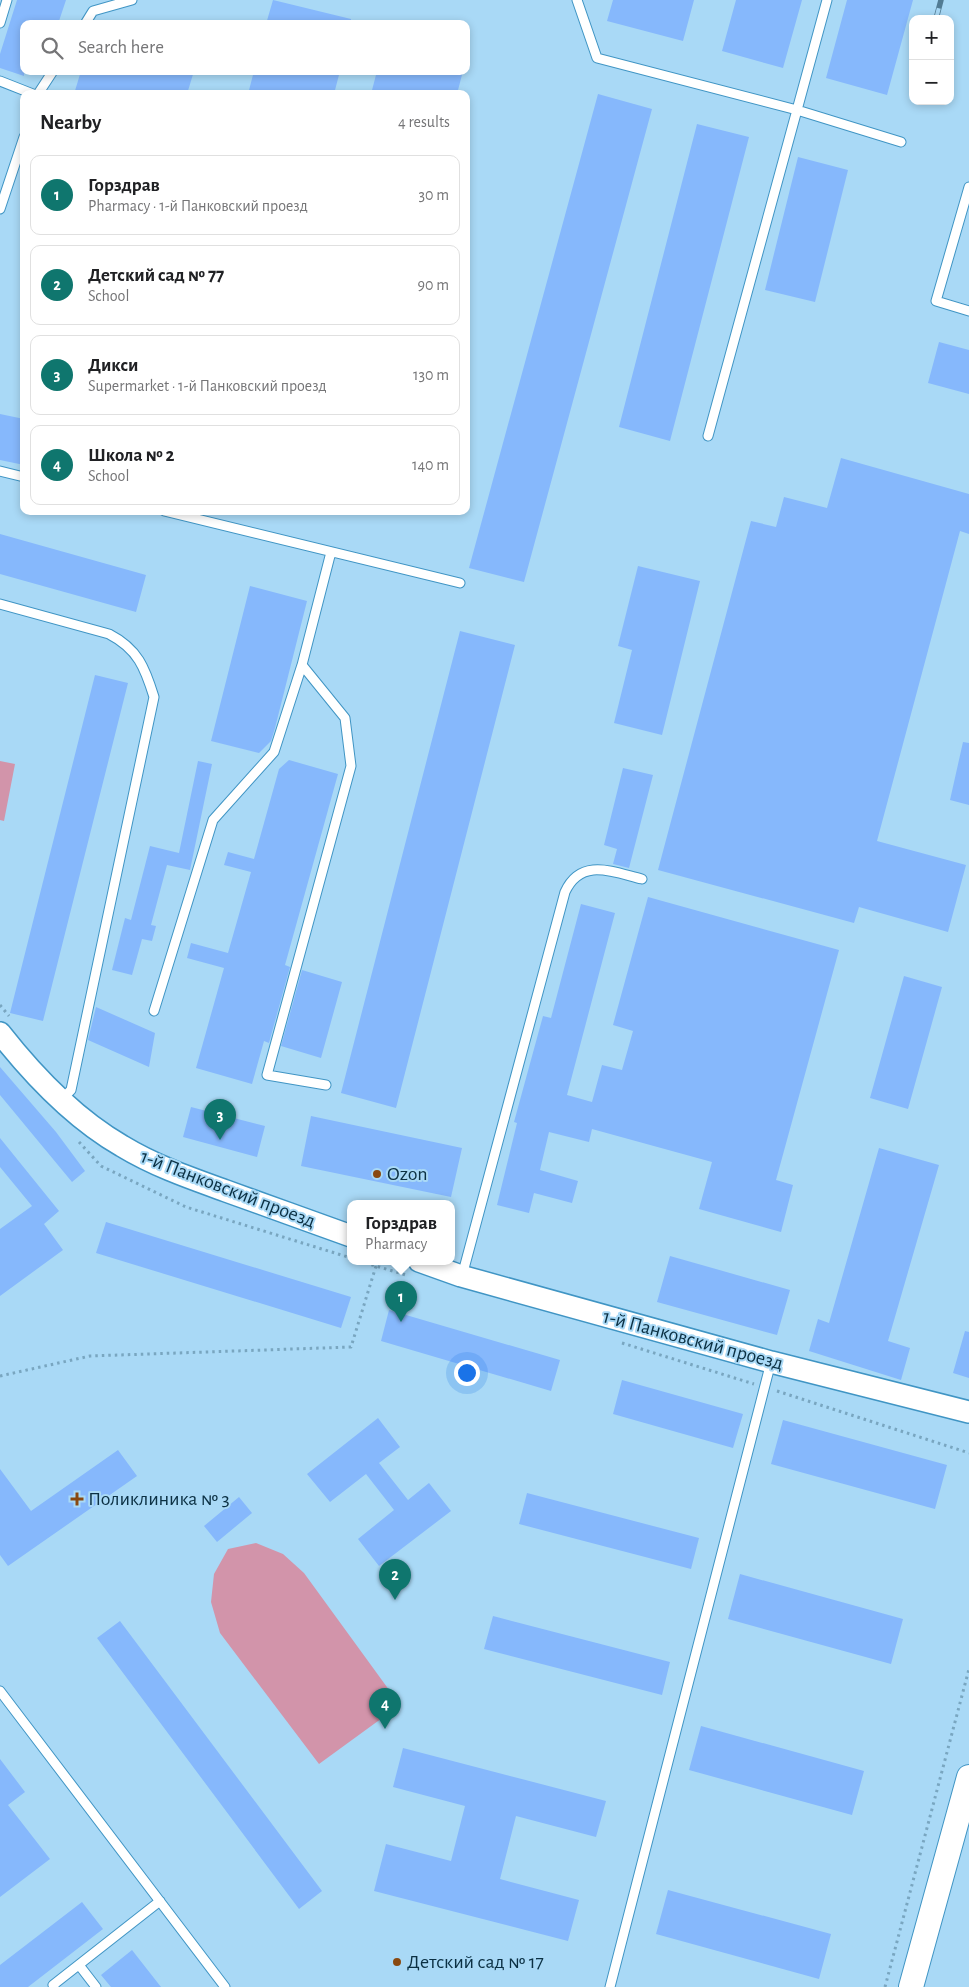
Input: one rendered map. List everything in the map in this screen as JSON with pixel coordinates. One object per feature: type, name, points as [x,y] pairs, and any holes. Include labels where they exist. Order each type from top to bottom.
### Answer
[{"type":"main road","points":[[911,1987],[969,1777]]},
{"type":"street","name":"1-й Панковский проезд","points":[[0,1033],[21,1060],[62,1099],[89,1123],[120,1146],[163,1168],[347,1235]]},
{"type":"street","name":"1-й Панковский проезд","points":[[416,1269],[462,1276],[770,1362],[969,1412]]},
{"type":"lane","points":[[0,23],[8,0]]},
{"type":"lane","points":[[87,20],[93,11],[132,0]]},
{"type":"lane","points":[[576,0],[597,58],[797,110],[901,142]]},
{"type":"lane","points":[[708,436],[827,0]]},
{"type":"lane","points":[[41,90],[50,75]]},
{"type":"lane","points":[[0,82],[22,90]]},
{"type":"lane","points":[[0,209],[20,149]]},
{"type":"lane","points":[[969,187],[936,301],[969,311]]},
{"type":"lane","points":[[0,471],[20,476]]},
{"type":"lane","points":[[180,515],[460,584]]},
{"type":"lane","points":[[154,1011],[213,820],[274,752],[302,665],[331,552]]},
{"type":"lane","points":[[0,604],[109,634],[123,641],[135,652],[154,697],[71,1090],[62,1099]]},
{"type":"lane","points":[[302,665],[345,718],[351,766],[267,1074],[326,1085]]},
{"type":"lane","points":[[462,1276],[569,883],[576,876],[600,869],[642,879]]},
{"type":"lane","points":[[610,1987],[770,1362]]},
{"type":"lane","points":[[0,1691],[225,1987]]},
{"type":"lane","points":[[54,1987],[53,1985],[160,1901]]},
{"type":"lane","points":[[79,1965],[96,1987]]},
{"type":"path","points":[[101,1166],[186,1207],[347,1257]]},
{"type":"path","points":[[373,1265],[416,1269]]},
{"type":"path","points":[[0,1376],[90,1356],[351,1347],[376,1266]]},
{"type":"path","points":[[616,1341],[764,1386],[969,1453]]},
{"type":"path","points":[[885,1987],[969,1669]]},
{"type":"shaded area","points":[[0,761],[15,764],[4,821],[0,820]]},
{"type":"shaded area","points":[[256,1543],[283,1554],[304,1573],[400,1705],[319,1764],[220,1633],[211,1602],[214,1574],[228,1549]]},
{"type":"building","points":[[17,0],[66,0],[59,20],[20,20],[20,75],[0,68],[0,54]]},
{"type":"building","points":[[273,0],[351,19],[351,20],[267,20]]},
{"type":"building","points":[[613,0],[694,0],[683,41],[607,21]]},
{"type":"building","points":[[736,0],[802,0],[783,68],[722,51]]},
{"type":"building","points":[[847,0],[913,0],[887,95],[826,78]]},
{"type":"building","points":[[80,75],[193,75],[188,90],[75,90]]},
{"type":"building","points":[[253,75],[339,75],[335,90],[249,90]]},
{"type":"building","points":[[376,75],[462,75],[458,90],[372,90]]},
{"type":"building","points":[[598,94],[652,109],[524,582],[469,568]]},
{"type":"building","points":[[697,124],[749,137],[670,441],[619,427]]},
{"type":"building","points":[[798,157],[848,170],[815,302],[765,290]]},
{"type":"building","points":[[939,342],[969,350],[969,394],[928,383]]},
{"type":"building","points":[[0,414],[20,418],[20,464],[0,460]]},
{"type":"building","points":[[841,458],[969,494],[969,534],[960,531],[877,841],[966,865],[948,932],[859,907],[854,923],[658,870],[751,521],[776,527],[784,497],[827,508]]},
{"type":"building","points":[[0,534],[146,575],[136,612],[0,574]]},
{"type":"building","points":[[638,566],[700,581],[662,735],[614,723],[632,650],[618,646]]},
{"type":"building","points":[[250,586],[307,601],[271,741],[259,753],[211,741]]},
{"type":"building","points":[[460,631],[515,645],[396,1108],[341,1093]]},
{"type":"building","points":[[95,675],[128,683],[43,1021],[10,1013]]},
{"type":"building","points":[[963,742],[969,743],[969,805],[950,800]]},
{"type":"building","points":[[289,760],[338,774],[285,965],[290,967],[269,1043],[264,1041],[252,1084],[196,1068],[224,968],[187,958],[191,943],[228,953],[251,872],[224,865],[228,852],[254,859],[279,769]]},
{"type":"building","points":[[198,761],[212,764],[190,870],[167,865],[151,925],[156,926],[152,941],[142,939],[132,975],[112,970],[125,918],[131,920],[150,846],[179,853]]},
{"type":"building","points":[[623,768],[653,775],[629,868],[613,864],[617,849],[604,845]]},
{"type":"building","points":[[648,897],[839,950],[776,1180],[793,1185],[781,1232],[699,1209],[712,1162],[592,1129],[589,1142],[549,1132],[540,1170],[578,1181],[572,1203],[534,1193],[529,1213],[497,1205],[517,1123],[514,1122],[543,1016],[551,1018],[581,904],[615,913],[567,1095],[592,1102],[602,1065],[622,1070],[633,1031],[613,1025]]},
{"type":"building","points":[[302,970],[342,982],[321,1058],[281,1046]]},
{"type":"building","points":[[904,976],[942,987],[908,1109],[870,1098]]},
{"type":"building","points":[[96,1007],[155,1033],[149,1067],[88,1040]]},
{"type":"building","points":[[0,1067],[56,1132],[85,1171],[72,1182],[0,1095]]},
{"type":"building","points":[[191,1107],[265,1126],[257,1157],[183,1137]]},
{"type":"building","points":[[311,1116],[462,1148],[451,1197],[301,1166]]},
{"type":"building","points":[[0,1138],[59,1211],[44,1224],[63,1250],[0,1296],[0,1229],[32,1206],[0,1167]]},
{"type":"building","points":[[879,1148],[939,1165],[888,1341],[910,1348],[901,1380],[809,1351],[818,1319],[829,1323]]},
{"type":"building","points":[[106,1222],[351,1297],[341,1328],[96,1253]]},
{"type":"building","points":[[670,1256],[790,1290],[777,1335],[657,1302]]},
{"type":"building","points":[[389,1310],[560,1360],[551,1391],[381,1341]]},
{"type":"building","points":[[965,1331],[969,1332],[969,1378],[953,1373]]},
{"type":"building","points":[[622,1380],[743,1414],[733,1448],[613,1414]]},
{"type":"building","points":[[378,1418],[400,1447],[379,1463],[408,1500],[429,1483],[451,1511],[379,1566],[358,1539],[394,1510],[366,1474],[330,1502],[307,1474]]},
{"type":"building","points":[[783,1420],[947,1465],[935,1509],[771,1464]]},
{"type":"building","points":[[118,1450],[137,1476],[8,1566],[0,1555],[0,1469],[31,1511]]},
{"type":"building","points":[[527,1493],[699,1538],[691,1569],[519,1524]]},
{"type":"building","points":[[239,1497],[252,1513],[217,1542],[204,1526]]},
{"type":"building","points":[[740,1574],[903,1619],[891,1664],[728,1619]]},
{"type":"building","points":[[493,1616],[670,1662],[662,1695],[484,1649]]},
{"type":"building","points":[[120,1621],[322,1891],[299,1909],[97,1638]]},
{"type":"building","points":[[701,1726],[864,1771],[852,1815],[689,1770]]},
{"type":"building","points":[[403,1748],[606,1801],[596,1837],[516,1816],[500,1879],[579,1900],[568,1941],[374,1891],[386,1844],[451,1861],[465,1806],[393,1787]]},
{"type":"building","points":[[0,1759],[25,1792],[8,1805],[50,1859],[0,1897]]},
{"type":"building","points":[[668,1890],[831,1934],[819,1979],[656,1934]]},
{"type":"building","points":[[82,1902],[103,1929],[28,1987],[0,1987],[0,1965]]},
{"type":"building","points":[[132,1950],[161,1987],[111,1987],[101,1975]]},
{"type":"railway","points":[[937,15],[941,0]]},
{"type":"place","name":"Дикси","points":[[220,1140]]},
{"type":"place","name":"Ozon","points":[[377,1174]]},
{"type":"place","name":"Горздрав","points":[[401,1322]]},
{"type":"place","name":"Поликлиника № 3","points":[[77,1499]]},
{"type":"place","name":"Детский сад № 77","points":[[395,1600]]},
{"type":"place","name":"Школа № 2","points":[[385,1729]]},
{"type":"place","name":"Детский сад № 17","points":[[397,1962]]}]
